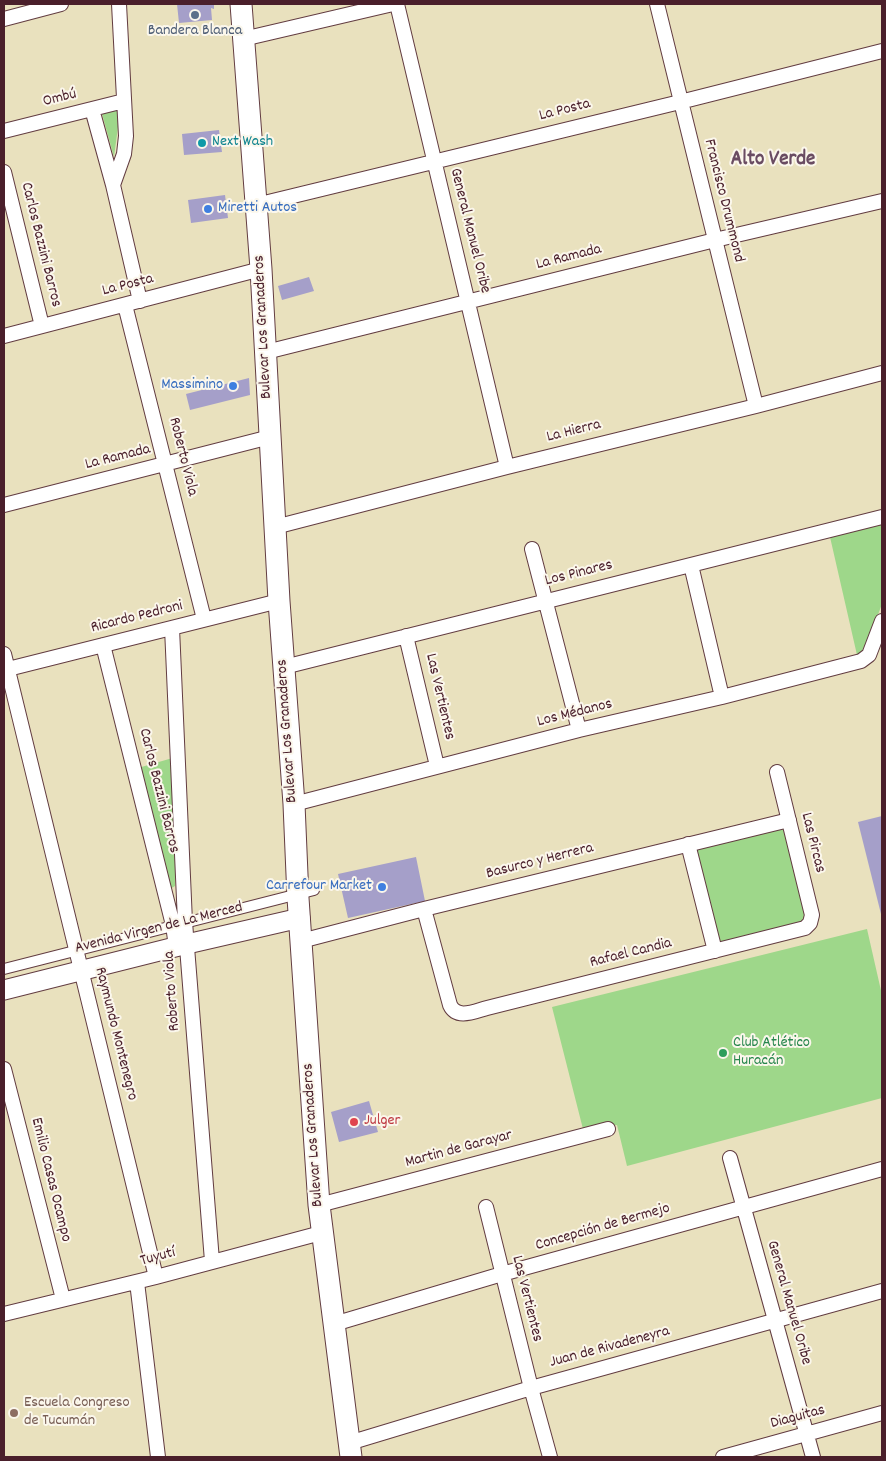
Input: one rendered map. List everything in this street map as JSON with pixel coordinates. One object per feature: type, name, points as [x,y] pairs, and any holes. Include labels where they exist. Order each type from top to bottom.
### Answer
[{"type":"main road","name":"Bulevar Los Granaderos","points":[[241,4],[261,269],[279,601],[294,804],[306,892],[300,918],[301,941],[321,1233],[350,1450]]},
{"type":"main road","name":"Avenida Virgen de La Merced","points":[[4,990],[181,945],[300,918]]},
{"type":"street","points":[[4,19],[45,6],[61,4]]},
{"type":"street","points":[[113,186],[124,154],[126,136],[119,4]]},
{"type":"street","points":[[244,39],[392,4]]},
{"type":"street","name":"General Manuel Oribe","points":[[396,4],[469,301],[507,467]]},
{"type":"street","name":"Francisco Drummond","points":[[657,4],[756,406]]},
{"type":"street","name":"La Posta","points":[[256,205],[882,51]]},
{"type":"street","name":"Ombú","points":[[4,132],[124,101]]},
{"type":"street","points":[[92,109],[113,186],[140,301]]},
{"type":"street","name":"Carlos Bazzini Barros","points":[[4,172],[42,326]]},
{"type":"street","name":"La Ramada","points":[[266,352],[715,240],[882,201]]},
{"type":"street","name":"La Posta","points":[[4,336],[261,269]]},
{"type":"street","name":"Roberto Viola","points":[[125,305],[204,619]]},
{"type":"street","name":"La Hierra","points":[[275,527],[882,373]]},
{"type":"street","name":"La Ramada","points":[[4,505],[270,437]]},
{"type":"street","name":"Los Pinares","points":[[284,667],[882,517]]},
{"type":"street","points":[[532,549],[579,730]]},
{"type":"street","points":[[691,565],[722,697]]},
{"type":"street","name":"Ricardo Pedroni","points":[[6,669],[279,601]]},
{"type":"street","name":"Los Médanos","points":[[294,804],[579,730],[722,697],[864,660],[869,655],[882,621]]},
{"type":"street","points":[[172,628],[179,924]]},
{"type":"street","name":"Las Vertientes","points":[[406,636],[437,766]]},
{"type":"street","name":"Carlos Bazzini Barros","points":[[103,645],[179,924],[181,945]]},
{"type":"street","name":"Raymundo Montenegro","points":[[4,654],[6,669],[82,970],[156,1277]]},
{"type":"street","name":"Las Pircas","points":[[777,772],[812,915],[810,923]]},
{"type":"street","name":"Basurco y Herrera","points":[[301,941],[789,820]]},
{"type":"street","points":[[688,844],[715,951]]},
{"type":"street","name":"Avenida Virgen de La Merced","points":[[4,969],[306,892]]},
{"type":"street","name":"Rafael Candia","points":[[424,909],[450,1005],[453,1011],[457,1013],[487,1008],[715,951],[805,928],[810,923]]},
{"type":"street","name":"Roberto Viola","points":[[181,945],[212,1261]]},
{"type":"street","name":"Emilio Casas Ocampo","points":[[4,1069],[63,1300]]},
{"type":"street","name":"Martin de Garayar","points":[[319,1205],[608,1129]]},
{"type":"street","name":"General Manuel Oribe","points":[[730,1158],[813,1457]]},
{"type":"street","name":"Concepción de Bermejo","points":[[334,1324],[502,1274],[882,1169]]},
{"type":"street","name":"Las Vertientes","points":[[486,1207],[550,1457]]},
{"type":"street","name":"Tuyutí","points":[[4,1314],[156,1277],[321,1233]]},
{"type":"street","points":[[136,1282],[158,1457]]},
{"type":"street","name":"Juan de Rivadeneyra","points":[[350,1450],[531,1388],[882,1291]]},
{"type":"street","name":"Diaguitas","points":[[722,1457],[882,1413]]},
{"type":"green space","points":[[117,109],[118,127],[114,157],[102,114]]},
{"type":"green space","points":[[882,523],[882,604],[865,649],[857,655],[830,537]]},
{"type":"green space","points":[[176,757],[175,886],[170,889],[138,768]]},
{"type":"green space","points":[[788,819],[810,923],[715,951],[688,844]]},
{"type":"green space","name":"Club Atlético Huracán","points":[[867,929],[882,995],[882,1098],[627,1166],[617,1125],[584,1133],[552,1007]]},
{"type":"building","name":"Bandera Blanca","points":[[177,4],[214,4],[214,9],[211,8],[212,20],[179,23]]},
{"type":"building","name":"Next Wash","points":[[219,130],[222,152],[184,155],[182,134]]},
{"type":"building","name":"Miretti Autos","points":[[225,195],[228,218],[191,223],[188,200]]},
{"type":"building","points":[[309,277],[314,291],[282,300],[278,286]]},
{"type":"building","name":"Massimino","points":[[249,378],[250,395],[190,410],[186,394]]},
{"type":"building","points":[[882,816],[882,918],[858,822]]},
{"type":"building","name":"Carrefour Market","points":[[416,857],[425,901],[348,918],[338,874]]},
{"type":"building","name":"Julger","points":[[369,1101],[378,1132],[339,1142],[331,1112]]},
{"type":"place","name":"Bandera Blanca","points":[[195,15]]},
{"type":"place","name":"Next Wash","points":[[202,143]]},
{"type":"place","name":"Miretti Autos","points":[[208,209]]},
{"type":"place","name":"Massimino","points":[[233,386]]},
{"type":"place","name":"Carrefour Market","points":[[382,887]]},
{"type":"place","name":"Club Atlético Huracán","points":[[723,1053]]},
{"type":"place","name":"Julger","points":[[354,1122]]},
{"type":"place","name":"Escuela Congreso de Tucumán","points":[[14,1413]]},
{"type":"district","name":"Alto Verde","points":[[773,161]]}]
